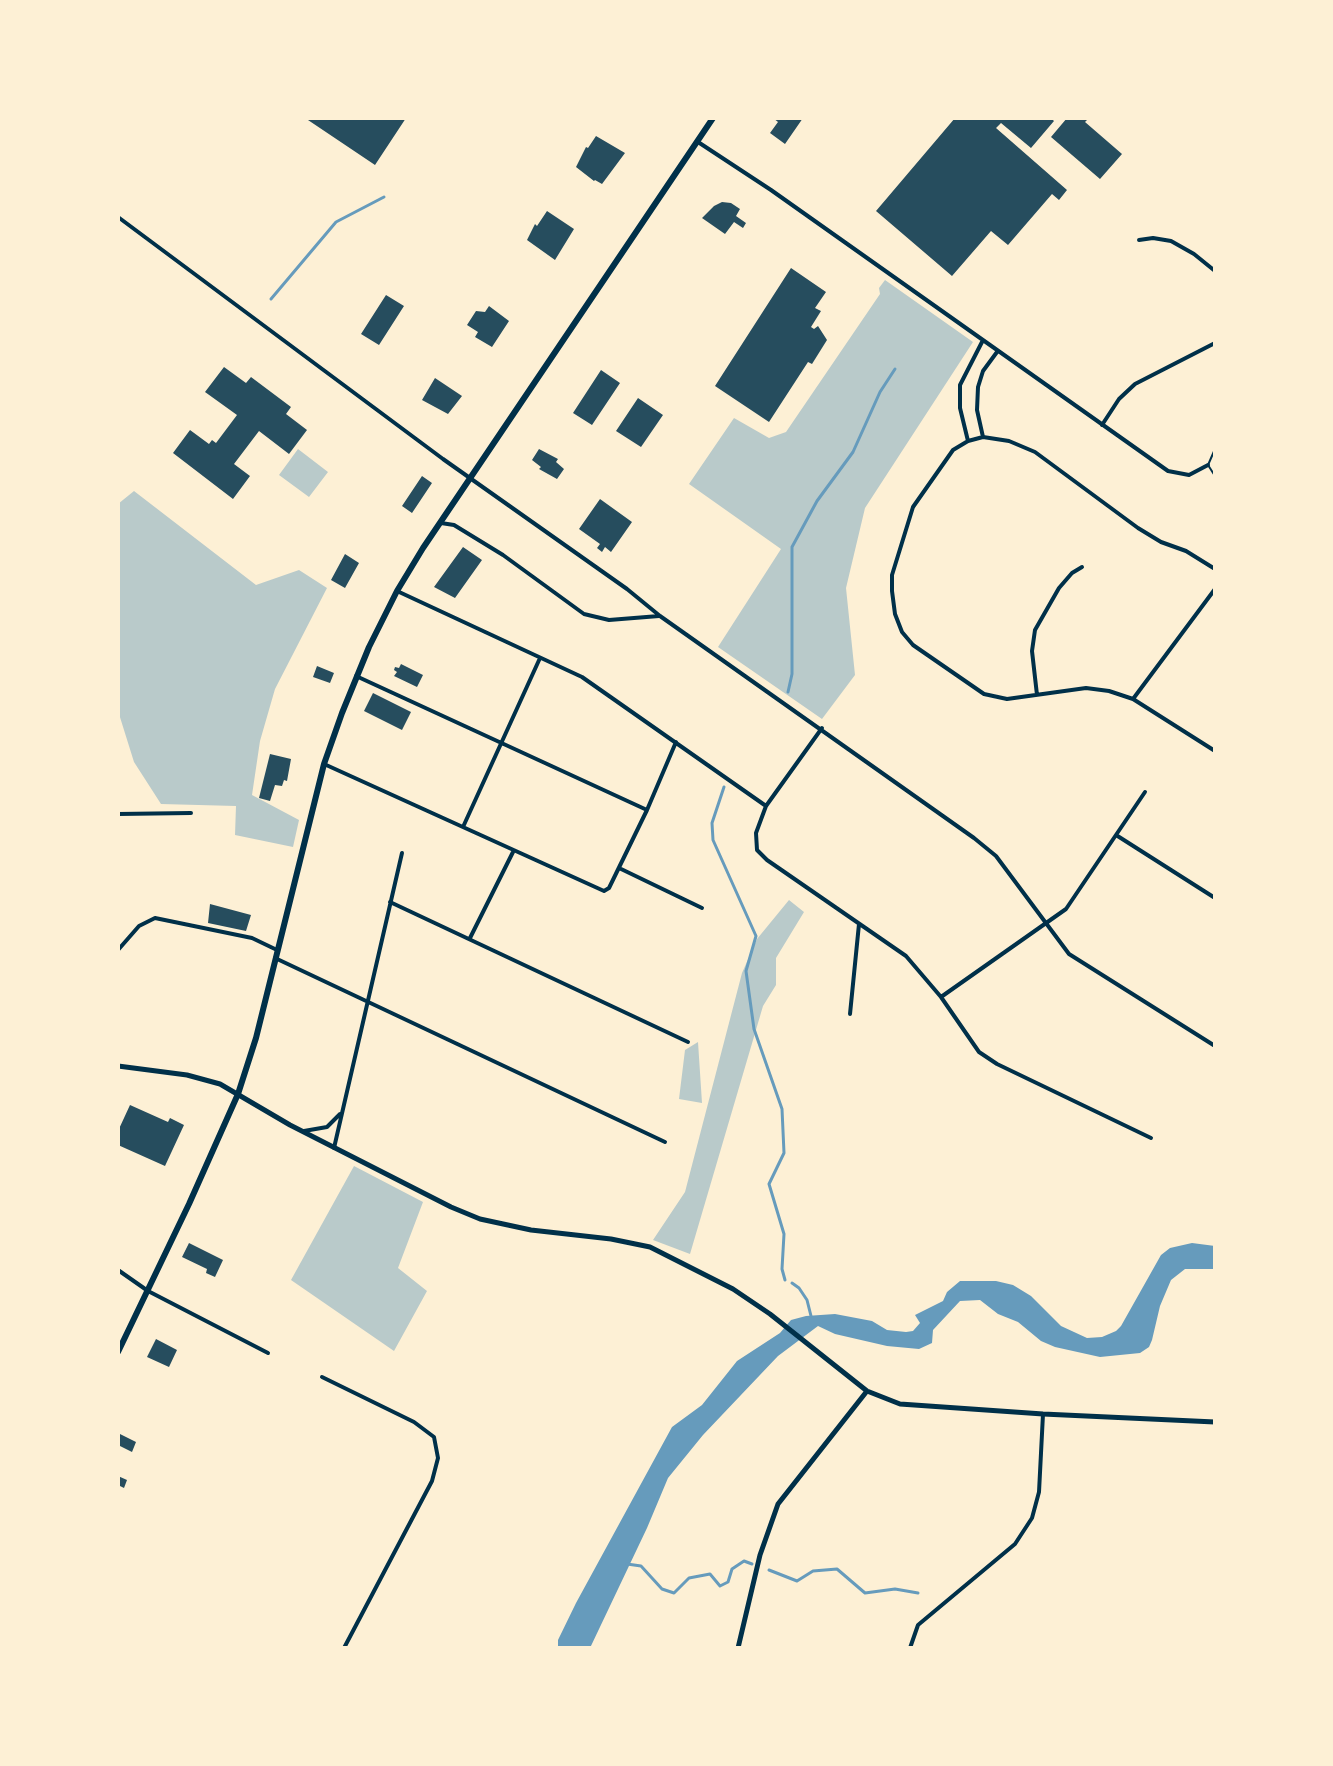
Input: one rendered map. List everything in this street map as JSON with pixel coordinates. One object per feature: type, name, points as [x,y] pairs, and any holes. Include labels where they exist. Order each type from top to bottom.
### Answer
[{"type":"main road","points":[[118,1352],[238,1094],[251,1058],[324,764],[356,676],[397,591],[439,524],[713,118]]},
{"type":"street","points":[[696,141],[1173,473],[1189,475],[1208,465]]},
{"type":"street","points":[[118,217],[470,478],[627,589],[660,616],[822,728],[996,856],[1069,954],[1215,1046]]},
{"type":"street","points":[[1139,240],[1162,238],[1171,241],[1215,271]]},
{"type":"street","points":[[968,441],[960,408],[960,385],[982,342]]},
{"type":"street","points":[[1102,425],[1119,399],[1135,384],[1215,343]]},
{"type":"street","points":[[983,437],[977,410],[978,387],[983,371],[997,352]]},
{"type":"street","points":[[1215,569],[1138,528],[1035,452],[1009,441],[983,437],[953,450],[913,507],[892,575],[895,614],[902,632],[913,645],[977,690],[1007,699],[1086,688],[1109,691],[1133,699],[1215,751]]},
{"type":"street","points":[[439,524],[454,525],[592,617],[609,620],[660,616]]},
{"type":"street","points":[[1037,695],[1032,651],[1035,630],[1059,588],[1082,567]]},
{"type":"street","points":[[1133,699],[1215,589]]},
{"type":"street","points":[[397,591],[582,677],[766,806]]},
{"type":"street","points":[[463,827],[540,658]]},
{"type":"street","points":[[356,676],[647,810]]},
{"type":"street","points":[[822,728],[766,806],[759,822],[755,845],[767,860],[906,956],[941,997],[975,1047],[986,1057],[1151,1138]]},
{"type":"street","points":[[324,764],[604,891],[609,888],[619,868],[676,742]]},
{"type":"street","points":[[941,997],[1066,909],[1145,792]]},
{"type":"street","points":[[118,814],[191,813]]},
{"type":"street","points":[[1116,835],[1215,898]]},
{"type":"street","points":[[470,938],[513,852]]},
{"type":"street","points":[[334,1148],[402,853]]},
{"type":"street","points":[[619,868],[702,908]]},
{"type":"street","points":[[390,902],[688,1042]]},
{"type":"street","points":[[118,950],[139,926],[155,918],[252,938],[366,1001],[665,1142]]},
{"type":"street","points":[[850,1014],[859,924]]},
{"type":"street","points":[[119,1069],[197,1077],[220,1084],[334,1148],[480,1219],[531,1230],[611,1239],[650,1247],[733,1289],[783,1324],[867,1391],[900,1404],[1215,1422]]},
{"type":"street","points":[[303,1131],[327,1127],[342,1112]]},
{"type":"street","points":[[118,1270],[148,1291],[268,1353]]},
{"type":"street","points":[[322,1377],[414,1422],[434,1437],[438,1458],[432,1481],[344,1648]]},
{"type":"street","points":[[738,1648],[770,1520],[787,1490],[867,1391]]},
{"type":"street","points":[[910,1648],[918,1625],[1015,1544],[1032,1518],[1039,1492],[1043,1414]]},
{"type":"lane","points":[[1215,449],[1208,465],[1215,476]]},
{"type":"shaded area","points":[[885,280],[973,342],[865,508],[846,588],[855,675],[822,719],[718,647],[781,549],[689,484],[734,418],[769,438],[786,432],[880,294],[879,288]]},
{"type":"shaded area","points":[[298,449],[328,472],[309,497],[279,475]]},
{"type":"shaded area","points":[[134,491],[256,585],[299,570],[327,588],[275,689],[260,741],[252,795],[299,820],[293,847],[235,835],[236,806],[161,804],[134,762],[119,714],[118,504]]},
{"type":"shaded area","points":[[789,900],[804,912],[776,958],[776,985],[763,1006],[690,1254],[653,1240],[685,1192],[742,973],[757,939]]},
{"type":"shaded area","points":[[698,1042],[702,1103],[679,1099],[685,1050]]},
{"type":"shaded area","points":[[354,1166],[423,1202],[398,1268],[427,1291],[394,1351],[291,1280]]},
{"type":"water","points":[[1192,1243],[1215,1246],[1215,1269],[1185,1269],[1171,1280],[1160,1306],[1152,1340],[1149,1347],[1140,1353],[1100,1357],[1055,1347],[980,1300],[960,1301],[933,1330],[932,1343],[919,1349],[887,1346],[835,1334],[818,1326],[778,1356],[703,1435],[668,1478],[590,1648],[558,1648],[558,1640],[576,1603],[672,1427],[702,1405],[737,1361],[780,1333],[791,1320],[835,1314],[872,1321],[887,1330],[913,1331],[920,1323],[915,1315],[943,1301],[947,1292],[960,1281],[996,1281],[1013,1285],[1031,1296],[1061,1326],[1087,1338],[1102,1337],[1121,1326],[1161,1255],[1170,1248]]},
{"type":"building","points":[[305,118],[406,118],[375,165]]},
{"type":"building","points":[[773,118],[803,118],[785,144],[770,133],[778,122]]},
{"type":"building","points":[[955,118],[1051,118],[1054,121],[1031,148],[1001,123],[996,128],[1067,190],[1059,200],[1052,194],[1008,245],[991,231],[952,276],[876,211]]},
{"type":"building","points":[[1067,118],[1089,118],[1085,122],[1122,154],[1100,179],[1051,137]]},
{"type":"building","points":[[596,136],[625,153],[602,184],[576,167],[586,147]]},
{"type":"building","points":[[722,202],[740,209],[736,216],[746,223],[743,228],[734,222],[725,234],[702,218]]},
{"type":"building","points":[[547,211],[574,229],[555,260],[527,240],[535,224],[537,226]]},
{"type":"building","points":[[791,268],[826,292],[815,308],[821,311],[811,327],[814,329],[818,326],[827,340],[812,364],[808,362],[769,422],[715,386]]},
{"type":"building","points":[[386,295],[404,306],[379,345],[361,334]]},
{"type":"building","points":[[489,306],[509,321],[492,347],[475,337],[478,332],[467,325],[476,311],[485,312]]},
{"type":"building","points":[[224,367],[246,383],[251,377],[291,407],[286,414],[307,430],[289,454],[259,431],[234,464],[250,476],[233,499],[173,453],[190,430],[209,444],[212,440],[216,443],[237,415],[205,392]]},
{"type":"building","points":[[601,370],[620,383],[592,425],[573,413]]},
{"type":"building","points":[[435,378],[462,396],[448,414],[422,400]]},
{"type":"building","points":[[638,398],[663,415],[641,447],[616,431]]},
{"type":"building","points":[[539,449],[558,459],[556,462],[564,469],[557,479],[539,469],[541,467],[532,460]]},
{"type":"building","points":[[422,476],[432,483],[412,513],[402,506]]},
{"type":"building","points":[[600,499],[632,522],[611,552],[605,547],[602,552],[597,548],[600,544],[579,529]]},
{"type":"building","points":[[463,547],[482,560],[455,598],[434,587]]},
{"type":"building","points":[[345,554],[359,563],[345,588],[331,580]]},
{"type":"building","points":[[401,664],[423,675],[417,687],[394,676],[397,672],[395,667],[399,668]]},
{"type":"building","points":[[317,666],[334,673],[330,683],[313,677]]},
{"type":"building","points":[[373,693],[411,712],[402,730],[364,711]]},
{"type":"building","points":[[270,754],[291,759],[287,781],[284,780],[282,786],[275,785],[270,801],[259,798]]},
{"type":"building","points":[[210,904],[251,915],[246,931],[208,923]]},
{"type":"building","points":[[130,1105],[168,1122],[170,1118],[184,1125],[165,1166],[118,1145],[118,1131]]},
{"type":"building","points":[[189,1243],[223,1260],[215,1277],[206,1273],[207,1269],[182,1257]]},
{"type":"building","points":[[156,1339],[177,1350],[169,1367],[147,1357]]},
{"type":"building","points":[[118,1433],[136,1442],[132,1452],[118,1445]]},
{"type":"building","points":[[118,1476],[127,1480],[124,1488],[118,1485]]},
{"type":"waterway","points":[[271,299],[336,222],[384,197]]},
{"type":"waterway","points":[[788,692],[792,674],[792,547],[817,501],[853,452],[880,392],[895,369]]},
{"type":"waterway","points":[[724,787],[712,823],[713,840],[756,936],[746,971],[754,1029],[782,1109],[784,1153],[769,1184],[784,1234],[782,1269],[785,1280]]},
{"type":"waterway","points":[[792,1283],[807,1300],[811,1316]]},
{"type":"waterway","points":[[627,1564],[641,1566],[662,1589],[674,1593],[689,1578],[710,1574],[720,1586],[728,1582],[732,1569],[744,1561],[752,1564]]},
{"type":"waterway","points":[[769,1570],[797,1581],[813,1571],[837,1569],[865,1593],[895,1589],[918,1593]]}]
